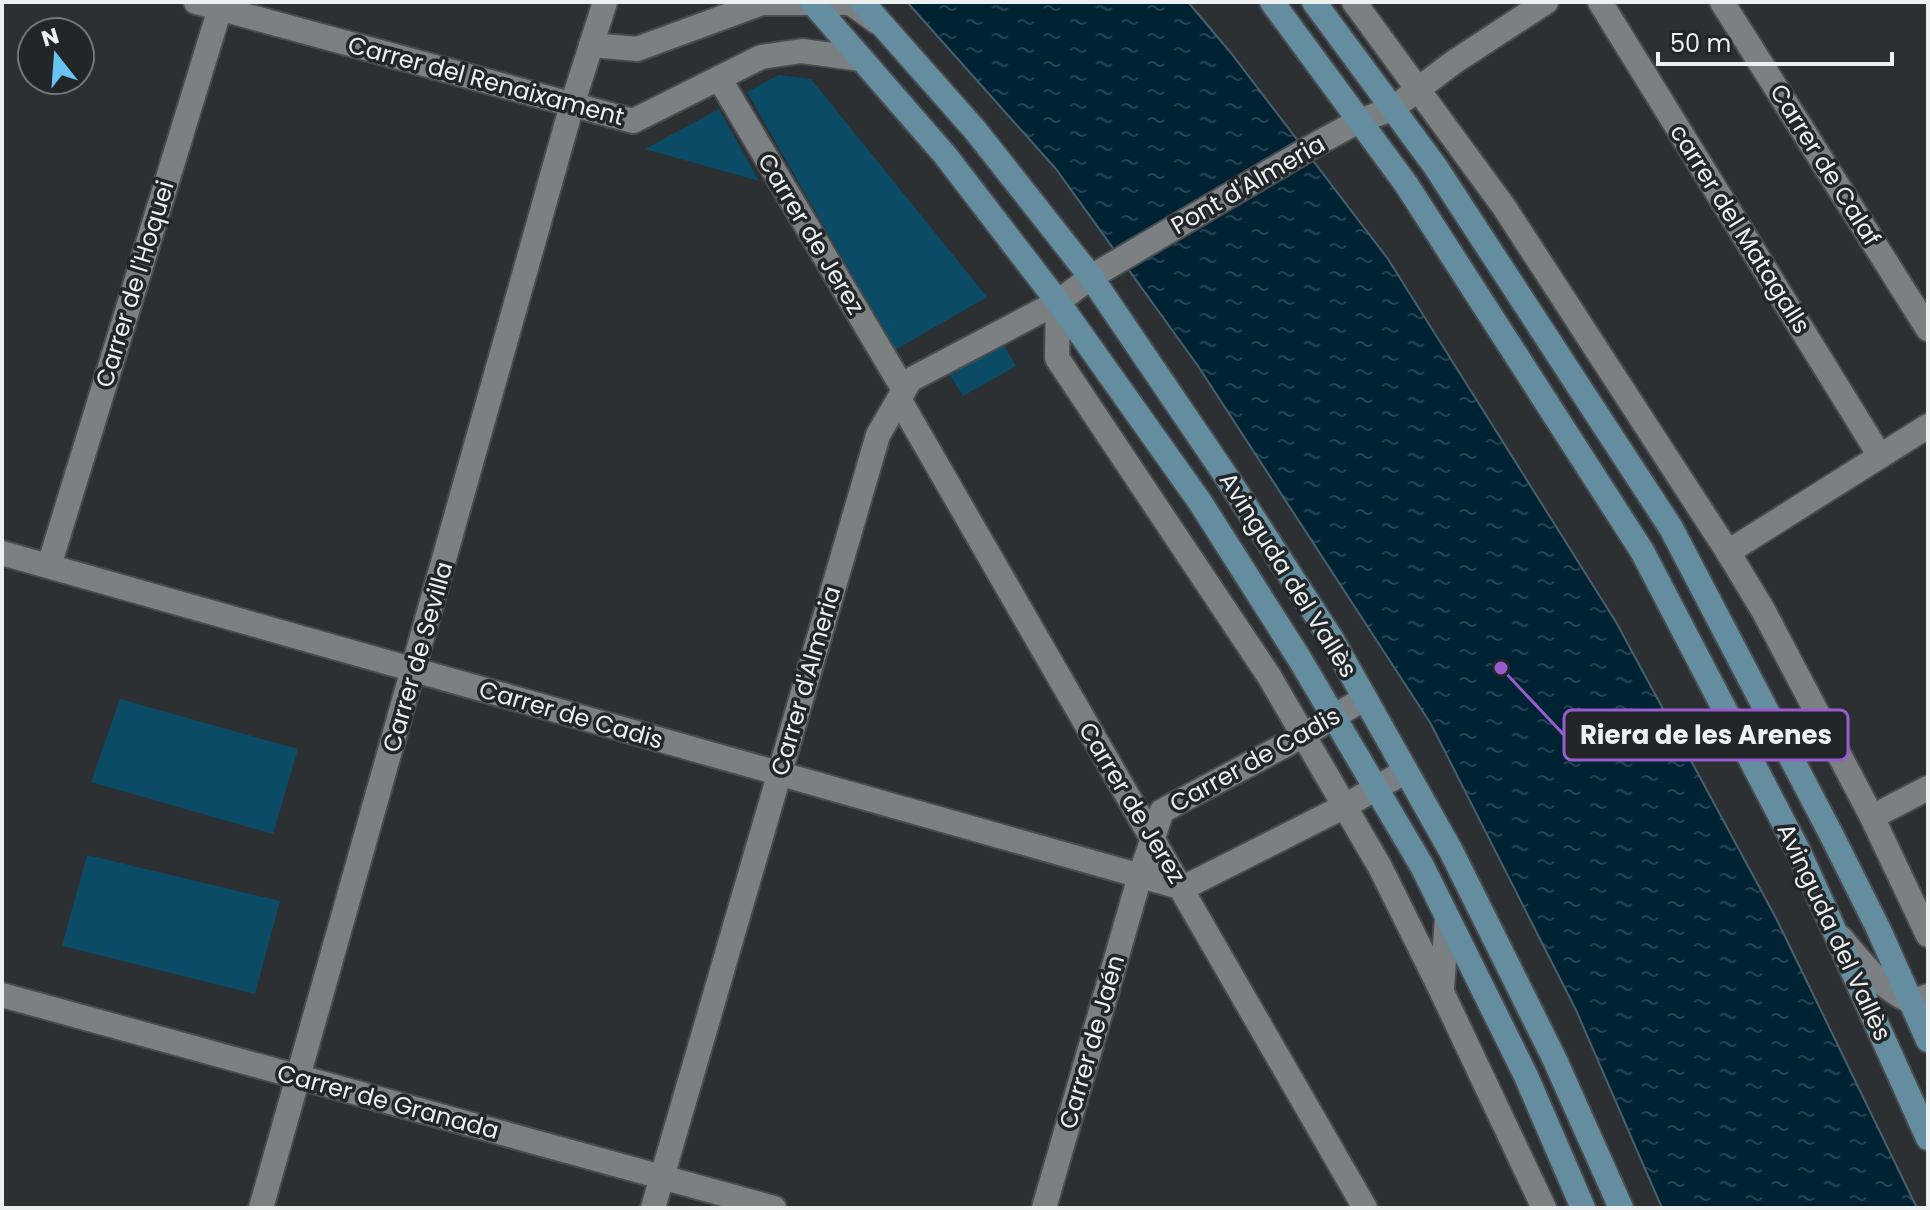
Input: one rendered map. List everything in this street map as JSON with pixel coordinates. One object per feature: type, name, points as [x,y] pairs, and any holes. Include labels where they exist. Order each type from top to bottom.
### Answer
[{"type":"main road","name":"Avinguda del Vallès","points":[[812,2],[945,155],[1058,302],[1200,502],[1422,866],[1526,1076],[1583,1208]]},
{"type":"main road","name":"Avinguda del Vallès","points":[[862,2],[1100,273],[1331,638],[1451,851],[1554,1058],[1621,1208]]},
{"type":"main road","name":"Avinguda del Vallès","points":[[1272,2],[1406,184],[1642,551],[1798,850],[1840,937],[1928,1138]]},
{"type":"main road","name":"Avinguda del Vallès","points":[[1314,2],[1435,166],[1671,528],[1920,999],[1928,1040]]},
{"type":"street","name":"Carrer del Renaixament","points":[[196,2],[221,6],[633,121],[761,57],[802,51],[861,59]]},
{"type":"street","points":[[572,105],[605,2]]},
{"type":"street","points":[[1354,2],[1504,207],[1728,552],[1763,610],[1872,817],[1928,935]]},
{"type":"street","points":[[1392,109],[1454,62],[1546,2]]},
{"type":"street","name":"carrer del Matagalls","points":[[1600,2],[1880,456]]},
{"type":"street","name":"Carrer de Calaf","points":[[1722,2],[1928,329]]},
{"type":"street","points":[[591,45],[637,49],[762,3],[851,3],[885,29]]},
{"type":"street","name":"Carrer de l'Hoquei","points":[[49,566],[221,6]]},
{"type":"street","name":"Carrer de Jerez","points":[[719,78],[1365,1208]]},
{"type":"street","name":"Carrer de Sevilla","points":[[261,1208],[572,105]]},
{"type":"street","name":"Pont d'Almeria","points":[[1100,273],[1320,142],[1359,121],[1392,109]]},
{"type":"street","name":"Carrer d'Almeria","points":[[653,1208],[878,435],[910,380],[1058,302],[1100,273]]},
{"type":"street","points":[[1058,302],[1057,358],[1254,653],[1380,867],[1544,1208]]},
{"type":"street","points":[[1728,552],[1928,426]]},
{"type":"street","name":"Carrer de Cadis","points":[[2,553],[1183,888]]},
{"type":"street","name":"Carrer de Cadis","points":[[1140,876],[1162,811],[1304,735],[1365,698]]},
{"type":"street","points":[[1183,888],[1345,806],[1406,771]]},
{"type":"street","points":[[1872,817],[1928,788]]},
{"type":"street","name":"Carrer de Jaén","points":[[1044,1208],[1140,876]]},
{"type":"street","points":[[1441,990],[1447,918]]},
{"type":"street","points":[[1840,937],[1881,984],[1920,999]]},
{"type":"street","name":"Carrer de Granada","points":[[2,995],[774,1208]]},
{"type":"shaded area","points":[[779,75],[811,79],[987,297],[895,350],[747,92]]},
{"type":"shaded area","points":[[719,109],[759,181],[645,149]]},
{"type":"shaded area","points":[[1003,344],[1016,366],[963,396],[950,375]]},
{"type":"shaded area","points":[[120,699],[298,749],[273,834],[91,782]]},
{"type":"shaded area","points":[[87,855],[280,901],[255,994],[62,946]]},
{"type":"water","points":[[907,2],[1188,2],[1231,53],[1388,259],[1616,622],[1776,918],[1917,1208],[1662,1208],[1576,1010],[1431,724],[1198,366],[1056,169]]},
{"type":"place","name":"Riera de les Arenes","points":[[1501,668]]}]
